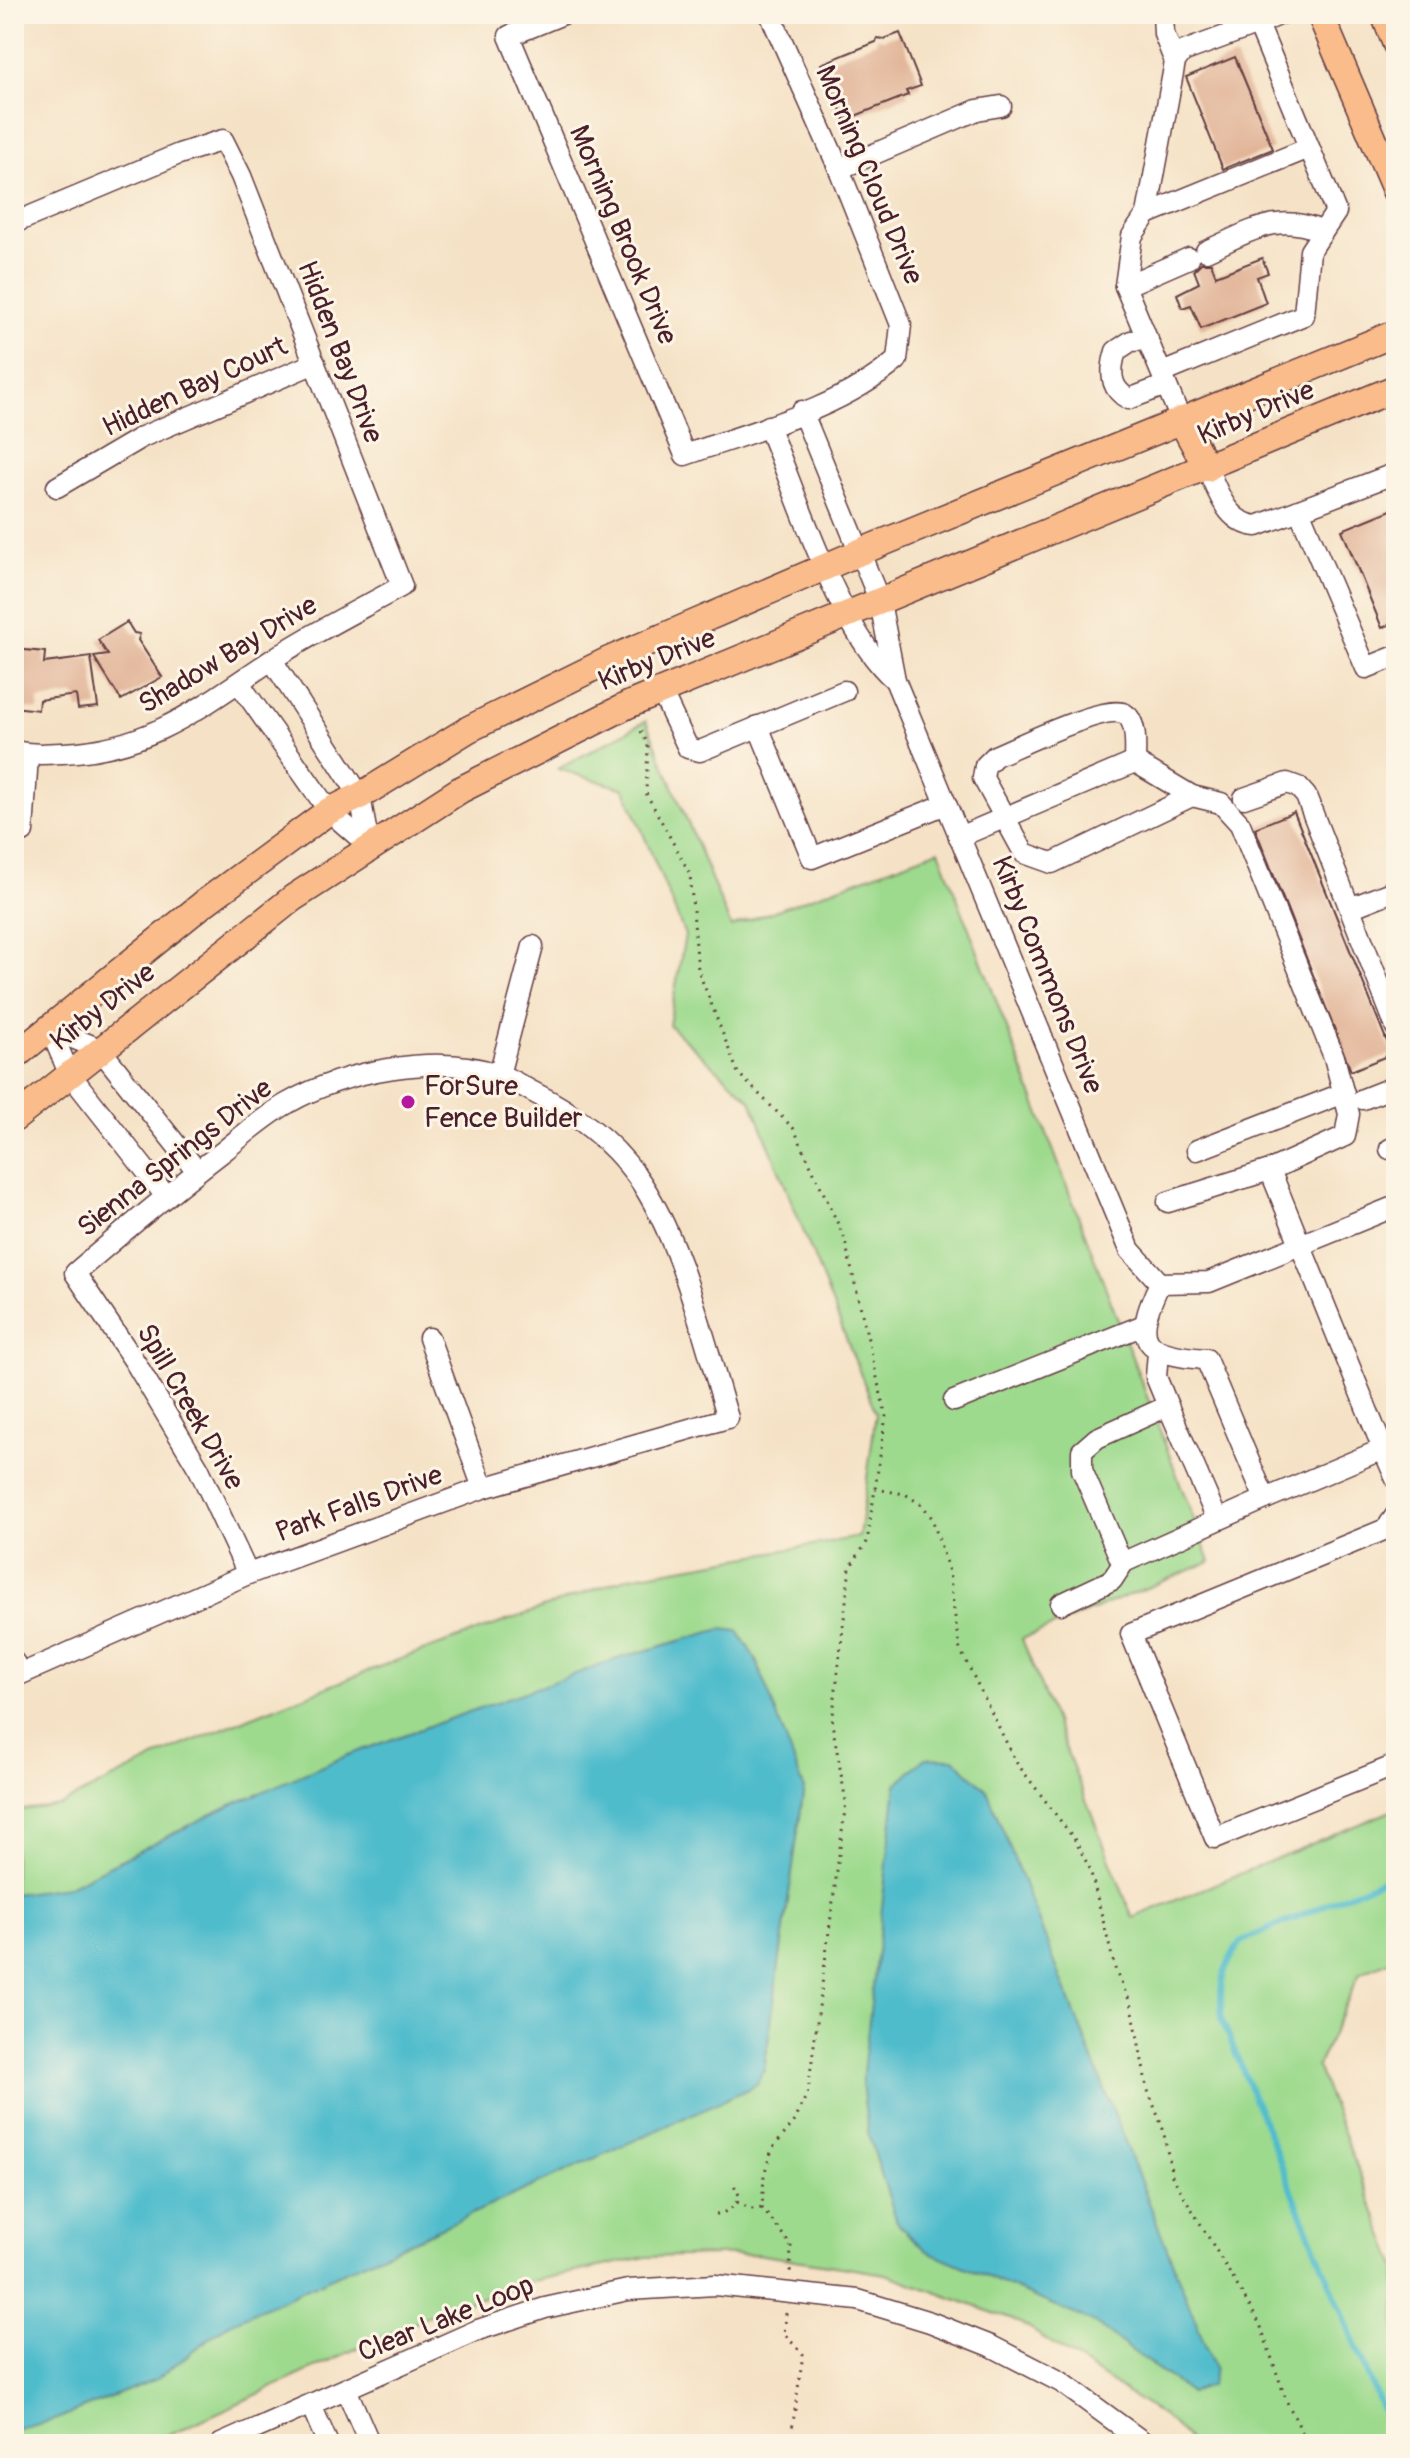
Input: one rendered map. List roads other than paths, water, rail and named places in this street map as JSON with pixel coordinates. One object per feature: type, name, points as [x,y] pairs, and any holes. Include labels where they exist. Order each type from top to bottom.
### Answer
[{"type":"main road","points":[[1320,14],[1396,192]]},
{"type":"main road","points":[[1384,14],[1396,44]]},
{"type":"main road","name":"Kirby Drive","points":[[14,1057],[203,904],[329,811],[360,796],[469,729],[595,667],[860,552],[1396,333]]},
{"type":"main road","name":"Kirby Drive","points":[[14,1119],[293,898],[369,846],[486,776],[588,723],[1396,388]]},
{"type":"main road","points":[[1181,420],[1207,468]]},
{"type":"street","name":"Morning Brook Drive","points":[[563,14],[509,36],[685,455],[768,426]]},
{"type":"street","name":"Morning Cloud Drive","points":[[770,14],[839,169],[901,325],[897,360],[871,382],[802,411]]},
{"type":"street","points":[[1163,14],[1164,34],[1175,62]]},
{"type":"street","points":[[1181,420],[1125,286],[1132,236],[1147,214],[1175,62],[1182,52],[1257,19],[1281,14]]},
{"type":"street","points":[[1148,340],[1131,341],[1116,351],[1112,383],[1120,394],[1129,399],[1164,379],[1304,315],[1310,251],[1336,212],[1257,19]]},
{"type":"street","points":[[839,169],[977,110],[1001,106]]},
{"type":"street","name":"Hidden Bay Drive","points":[[14,223],[179,154],[223,140],[241,176],[402,586]]},
{"type":"street","points":[[1147,214],[1309,148]]},
{"type":"street","points":[[1125,286],[1282,221],[1300,221],[1321,231]]},
{"type":"street","name":"Hidden Bay Court","points":[[57,487],[142,437],[315,363]]},
{"type":"street","points":[[768,426],[802,411]]},
{"type":"street","name":"Kirby Commons Drive","points":[[802,411],[880,602],[895,680],[959,837],[1130,1250],[1160,1283]]},
{"type":"street","name":"Kirby Commons Drive","points":[[768,426],[847,615],[874,662],[895,680]]},
{"type":"street","points":[[1207,468],[1226,507],[1243,525],[1257,526],[1396,473]]},
{"type":"street","points":[[1299,510],[1366,668],[1396,656]]},
{"type":"street","name":"Shadow Bay Drive","points":[[21,753],[87,752],[133,743],[182,720],[272,660],[402,586]]},
{"type":"street","points":[[272,660],[360,796],[369,846]]},
{"type":"street","points":[[239,683],[329,811],[369,846]]},
{"type":"street","points":[[662,693],[688,748],[700,751],[844,691]]},
{"type":"street","points":[[1135,762],[1134,728],[1124,713],[1104,712],[995,756],[985,766],[983,778],[1024,853],[1052,863],[1192,796]]},
{"type":"street","points":[[758,726],[812,858],[946,804]]},
{"type":"street","points":[[21,753],[23,832]]},
{"type":"street","points":[[1135,762],[1192,796],[1221,803],[1240,824],[1334,1057],[1353,1096],[1345,1136],[1270,1170],[1168,1202]]},
{"type":"street","points":[[959,837],[1135,762]]},
{"type":"street","points":[[1244,798],[1287,783],[1298,787],[1306,796],[1396,1027]]},
{"type":"street","points":[[1350,908],[1396,890]]},
{"type":"street","points":[[499,1075],[533,946]]},
{"type":"street","points":[[50,1029],[100,1049],[197,1171]]},
{"type":"street","points":[[50,1029],[69,1073],[165,1195]]},
{"type":"street","name":"Sienna Springs Drive","points":[[75,1273],[165,1195],[286,1104],[324,1085],[396,1068],[433,1067],[499,1075]]},
{"type":"street","name":"Park Falls Drive","points":[[18,1668],[248,1574],[483,1488],[728,1418],[675,1254],[636,1175],[598,1135],[556,1104],[499,1075]]},
{"type":"street","points":[[1197,1150],[1353,1096],[1396,1086]]},
{"type":"street","points":[[1270,1170],[1390,1446],[1396,1479]]},
{"type":"street","points":[[1265,1499],[1206,1359],[1158,1352],[1148,1341],[1145,1313],[1160,1283],[1209,1282],[1396,1206]]},
{"type":"street","name":"Spill Creek Drive","points":[[75,1273],[135,1362],[199,1469],[248,1574]]},
{"type":"street","points":[[954,1401],[1144,1325]]},
{"type":"street","points":[[429,1338],[483,1488]]},
{"type":"street","points":[[1158,1352],[1156,1377],[1217,1519]]},
{"type":"street","points":[[1122,1563],[1082,1470],[1082,1451],[1097,1438],[1168,1406]]},
{"type":"street","points":[[1061,1604],[1112,1580],[1122,1563],[1390,1446]]},
{"type":"street","points":[[1396,1515],[1386,1529],[1131,1634],[1215,1838],[1396,1765]]},
{"type":"street","name":"Clear Lake Loop","points":[[221,2444],[478,2330],[545,2308],[628,2290],[715,2285],[858,2300],[930,2322],[991,2346],[1061,2382],[1146,2444]]},
{"type":"street","points":[[346,2389],[370,2444]]},
{"type":"street","points":[[311,2405],[328,2444]]},
{"type":"water","points":[[721,1629],[738,1631],[756,1660],[804,1788],[764,2071],[757,2085],[230,2323],[156,2379],[54,2420],[14,2430],[14,1894],[67,1887],[222,1809],[348,1755],[620,1658]]},
{"type":"water","points":[[925,1758],[954,1759],[987,1790],[1214,2368],[1211,2385],[1190,2393],[1093,2322],[927,2251],[898,2225],[868,2133],[862,2082],[896,1785]]},
{"type":"waterway","points":[[1396,1874],[1242,1941],[1226,1969],[1221,1997],[1222,2020],[1396,2444]]},
{"type":"place","name":"ForSure Fence Builder","points":[[408,1102]]}]
